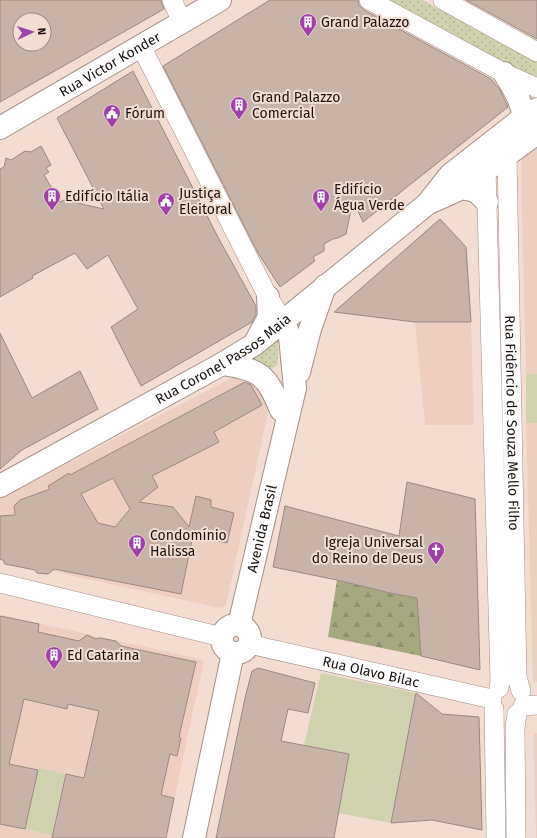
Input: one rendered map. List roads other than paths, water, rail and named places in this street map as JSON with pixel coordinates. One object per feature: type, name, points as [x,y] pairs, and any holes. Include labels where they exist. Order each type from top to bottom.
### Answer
[{"type":"main road","name":"Rua Victor Konder","points":[[0,128],[220,0]]},
{"type":"main road","points":[[486,170],[496,149],[532,120],[522,106],[516,91],[504,73]]},
{"type":"main road","name":"Rua Coronel Passos Maia","points":[[427,204],[462,188],[507,155],[532,120]]},
{"type":"main road","name":"Rua Coronel Passos Maia","points":[[0,486],[222,364],[255,344],[427,204],[450,174],[532,120]]},
{"type":"main road","points":[[462,188],[476,191],[487,202]]},
{"type":"main road","points":[[295,388],[310,329],[325,286]]},
{"type":"main road","points":[[255,344],[269,317],[268,297]]},
{"type":"main road","name":"Avenida Brasil","points":[[194,838],[236,640],[295,388],[290,337],[280,324]]},
{"type":"main road","name":"Avenida Brasil","points":[[280,324],[277,356],[284,433]]},
{"type":"main road","points":[[222,364],[246,368],[263,376],[272,388],[281,410]]},
{"type":"street","points":[[172,0],[182,22]]},
{"type":"street","points":[[369,0],[504,73],[537,88]]},
{"type":"street","points":[[443,0],[537,52]]},
{"type":"street","points":[[141,46],[268,297],[280,324]]},
{"type":"street","name":"Rua Fidêncio de Souza Mello Filho","points":[[496,838],[495,698],[500,681],[506,552],[513,457],[507,155]]},
{"type":"street","name":"Rua Fidêncio de Souza Mello Filho","points":[[486,170],[494,458],[506,552],[517,677],[525,704],[515,727],[516,838]]},
{"type":"street","points":[[488,243],[509,243]]},
{"type":"street","points":[[491,363],[511,362]]},
{"type":"street","points":[[494,458],[513,457]]},
{"type":"street","name":"Rua Olavo Bilac","points":[[0,583],[236,640],[495,698]]},
{"type":"street","points":[[506,685],[512,685],[525,704],[512,716],[502,716],[495,698],[506,685]]},
{"type":"place","name":"Grand Palazzo","points":[[308,37]]},
{"type":"place","name":"Grand Palazzo Comercial","points":[[239,120]]},
{"type":"place","name":"Fórum","points":[[112,128]]},
{"type":"place","name":"Edifício Itália","points":[[52,211]]},
{"type":"place","name":"Edifício Água Verde","points":[[321,212]]},
{"type":"place","name":"Justiça Eleitoral","points":[[166,216]]},
{"type":"place","name":"Condomínio Halissa","points":[[137,558]]},
{"type":"place","name":"Igreja Universal do Reino de Deus","points":[[436,565]]},
{"type":"place","name":"Ed Catarina","points":[[54,670]]}]
